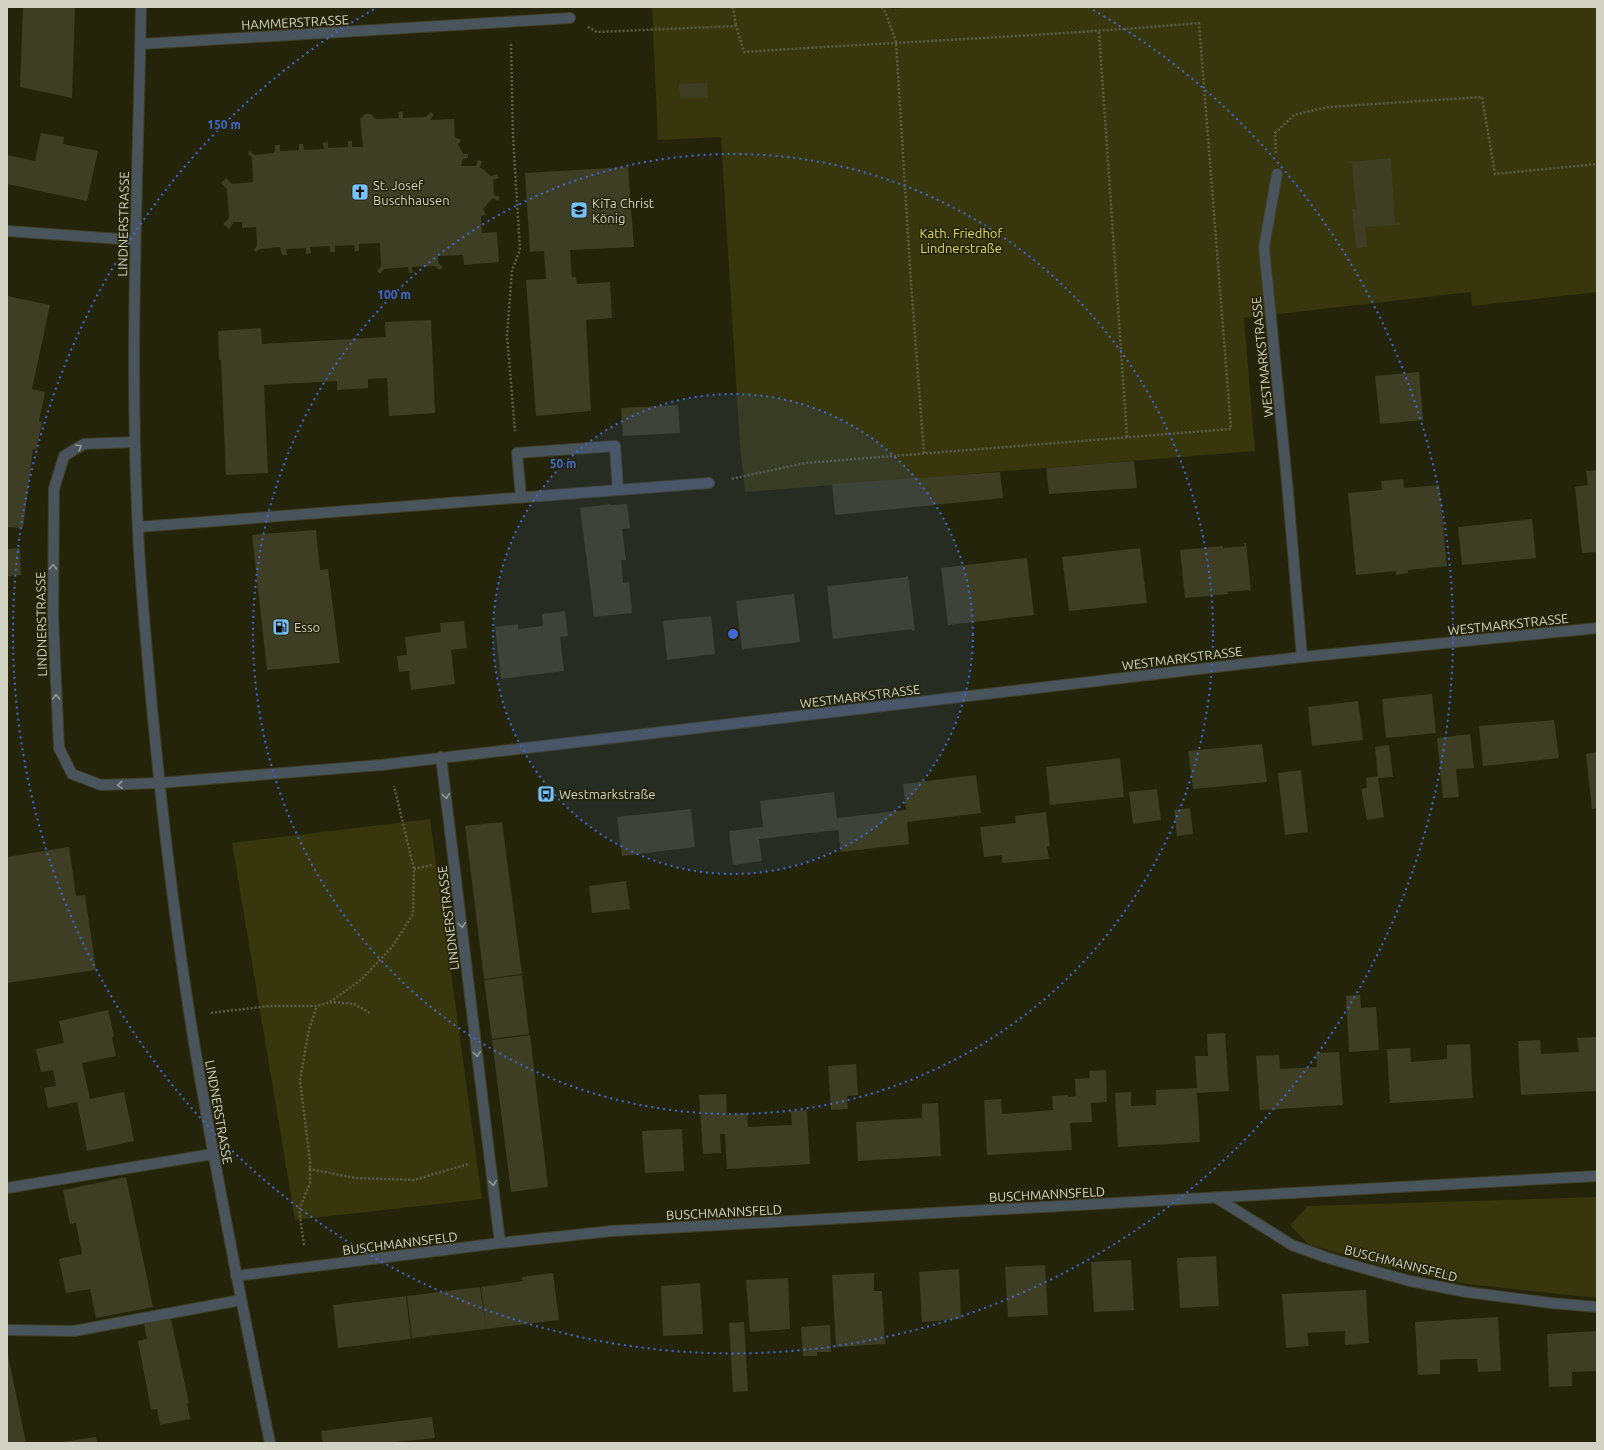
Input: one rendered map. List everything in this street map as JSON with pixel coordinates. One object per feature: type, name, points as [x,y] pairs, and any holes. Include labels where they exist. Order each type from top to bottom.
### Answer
[{"type":"street","name":"LINDNERSTRASSE","points":[[142,7],[135,240],[134,442],[138,527],[159,783],[170,878],[190,1016],[213,1154],[270,1443]]},
{"type":"street","name":"HAMMERSTRASSE","points":[[141,44],[570,18]]},
{"type":"street","name":"WESTMARKSTRASSE","points":[[1277,174],[1264,247],[1287,482],[1302,657]]},
{"type":"street","points":[[7,231],[135,240]]},
{"type":"street","name":"LINDNERSTRASSE","points":[[134,442],[84,444],[64,456],[54,489],[53,616],[59,748],[72,774],[101,786],[159,783]]},
{"type":"street","points":[[521,497],[517,453],[615,446],[618,490]]},
{"type":"street","points":[[138,527],[709,483]]},
{"type":"street","name":"WESTMARKSTRASSE","points":[[159,783],[389,764],[1302,657],[1597,628]]},
{"type":"street","name":"LINDNERSTRASSE","points":[[441,757],[500,1243]]},
{"type":"street","points":[[7,1188],[213,1154]]},
{"type":"street","name":"BUSCHMANNSFELD","points":[[236,1276],[500,1243],[612,1231],[1597,1176]]},
{"type":"street","name":"BUSCHMANNSFELD","points":[[1215,1197],[1292,1245],[1359,1267],[1410,1281],[1466,1292],[1551,1303],[1597,1307]]},
{"type":"street","points":[[7,1330],[74,1331],[241,1300]]},
{"type":"path","points":[[709,483],[805,463],[1232,429],[1199,23],[1099,32],[896,42],[744,52],[736,26],[733,7]]},
{"type":"path","points":[[882,7],[896,42],[911,283],[924,454]]},
{"type":"path","points":[[570,18],[597,32],[736,26]]},
{"type":"path","points":[[510,22],[513,136],[520,250],[512,270],[507,335],[517,453]]},
{"type":"path","points":[[1099,32],[1127,437]]},
{"type":"path","points":[[1277,174],[1275,133],[1294,115],[1328,107],[1482,97],[1495,174],[1597,164]]},
{"type":"path","points":[[190,1016],[269,1006],[317,1006],[330,1002],[362,979],[392,947],[413,914],[414,868],[389,764]]},
{"type":"path","points":[[330,1002],[354,1004],[370,1014]]},
{"type":"path","points":[[306,1268],[300,1210],[310,1184],[310,1161],[300,1080],[309,1029],[317,1006]]},
{"type":"path","points":[[309,1169],[356,1178],[414,1180],[467,1164],[477,1164],[490,1161]]},
{"type":"green space","name":"Kath. Friedhof Lindnerstraße","points":[[652,7],[891,7],[892,9],[918,7],[1597,7],[1597,292],[1472,306],[1471,292],[1244,318],[1255,451],[745,492],[740,446],[721,137],[658,140]]},
{"type":"green space","points":[[430,819],[482,1199],[295,1220],[232,843]]},
{"type":"green space","points":[[1597,1197],[1597,1298],[1466,1284],[1383,1266],[1308,1244],[1290,1225],[1308,1206]]},
{"type":"building","points":[[23,7],[75,7],[72,98],[20,87]]},
{"type":"building","points":[[707,83],[708,98],[680,98],[679,84]]},
{"type":"building","name":"St. Josef Buschhausen","points":[[403,111],[403,118],[426,117],[431,112],[434,115],[430,120],[454,119],[455,138],[461,140],[458,144],[463,154],[468,154],[468,158],[463,159],[461,166],[476,166],[478,160],[482,161],[480,167],[491,176],[497,174],[499,178],[493,180],[494,195],[500,197],[498,201],[493,198],[483,209],[486,215],[481,216],[482,233],[497,232],[499,262],[464,265],[463,255],[438,256],[438,263],[443,267],[440,270],[435,266],[412,267],[413,273],[409,273],[408,267],[384,269],[380,274],[377,271],[381,266],[380,243],[359,244],[359,251],[355,251],[354,245],[335,246],[335,252],[330,252],[330,246],[310,247],[311,253],[306,254],[306,248],[286,249],[287,255],[282,255],[280,247],[260,249],[256,252],[254,250],[257,246],[256,227],[242,228],[242,222],[234,222],[229,229],[223,224],[229,218],[227,189],[221,183],[226,178],[232,184],[253,182],[252,157],[248,154],[250,151],[254,155],[274,153],[275,145],[280,145],[280,151],[299,150],[299,144],[303,144],[304,150],[324,149],[323,143],[328,142],[328,148],[348,147],[348,141],[352,141],[352,147],[363,147],[360,119],[365,114],[371,114],[376,119],[399,118],[398,112]]},
{"type":"building","points":[[41,133],[64,137],[63,144],[98,151],[87,201],[7,184],[7,155],[35,161]]},
{"type":"building","points":[[1391,158],[1395,224],[1400,223],[1400,225],[1365,227],[1367,247],[1356,248],[1352,209],[1356,209],[1352,163],[1349,162]]},
{"type":"building","points":[[628,167],[634,247],[570,250],[572,277],[576,277],[577,284],[610,282],[612,318],[586,320],[591,411],[536,416],[526,280],[546,279],[544,251],[530,252],[525,173]]},
{"type":"building","points":[[7,296],[50,305],[32,389],[45,392],[39,421],[42,422],[36,450],[33,449],[23,528],[7,527]]},
{"type":"building","points":[[431,320],[435,413],[389,416],[387,378],[368,379],[368,388],[337,390],[337,381],[264,385],[268,473],[226,475],[221,360],[219,360],[218,331],[261,328],[262,344],[386,337],[385,322]]},
{"type":"building","points":[[1419,372],[1423,420],[1380,424],[1375,376]]},
{"type":"building","points":[[678,405],[680,433],[623,436],[621,408]]},
{"type":"building","points":[[1134,461],[1137,488],[1049,494],[1046,468]]},
{"type":"building","points":[[1597,470],[1597,552],[1582,553],[1575,487],[1588,485],[1586,471]]},
{"type":"building","points":[[1000,472],[1003,498],[835,515],[832,484]]},
{"type":"building","points":[[1403,479],[1404,488],[1439,485],[1447,566],[1408,570],[1408,573],[1396,575],[1396,571],[1356,575],[1348,493],[1382,490],[1381,481]]},
{"type":"building","points":[[611,504],[627,504],[630,528],[622,529],[626,560],[621,560],[623,583],[629,582],[632,613],[594,617],[580,508]]},
{"type":"building","points":[[1532,519],[1536,558],[1462,565],[1458,527]]},
{"type":"building","points":[[316,530],[320,570],[328,569],[340,663],[267,670],[252,535]]},
{"type":"building","points":[[1244,543],[1246,543],[1251,591],[1227,592],[1228,594],[1185,598],[1180,550],[1223,546],[1223,548],[1245,546]]},
{"type":"building","points":[[20,548],[21,575],[7,576],[7,549]]},
{"type":"building","points":[[1140,548],[1147,603],[1069,611],[1062,557]]},
{"type":"building","points":[[1027,558],[1034,615],[948,625],[941,568]]},
{"type":"building","points":[[908,576],[915,630],[912,631],[912,629],[833,639],[827,585],[829,586]]},
{"type":"building","points":[[794,594],[800,642],[742,650],[736,601]]},
{"type":"building","points":[[565,611],[568,636],[560,637],[564,671],[501,679],[495,627],[518,624],[518,629],[543,626],[542,614]]},
{"type":"building","points":[[711,616],[715,654],[667,660],[663,621]]},
{"type":"building","points":[[464,621],[467,648],[451,650],[455,684],[411,690],[409,671],[399,672],[397,656],[407,655],[405,637],[441,632],[440,623]]},
{"type":"building","points":[[1432,694],[1436,733],[1386,738],[1382,699]]},
{"type":"building","points":[[1358,701],[1363,740],[1312,746],[1308,707]]},
{"type":"building","points":[[1554,720],[1559,758],[1483,766],[1479,726]]},
{"type":"building","points":[[1470,734],[1474,768],[1456,769],[1459,797],[1443,798],[1437,738]]},
{"type":"building","points":[[1262,744],[1267,782],[1193,789],[1188,751]]},
{"type":"building","points":[[1389,745],[1393,777],[1378,778],[1384,817],[1367,820],[1361,789],[1367,788],[1366,778],[1378,776],[1375,747]]},
{"type":"building","points":[[1597,752],[1597,808],[1592,809],[1586,754]]},
{"type":"building","points":[[1120,758],[1124,797],[1050,805],[1046,767]]},
{"type":"building","points":[[1301,770],[1308,832],[1285,835],[1278,773]]},
{"type":"building","points":[[976,775],[981,813],[907,822],[909,844],[841,852],[838,830],[759,839],[762,861],[733,865],[729,831],[763,827],[760,801],[834,792],[837,818],[906,810],[903,784]]},
{"type":"building","points":[[1157,789],[1161,820],[1133,824],[1129,792]]},
{"type":"building","points":[[1190,808],[1193,834],[1177,836],[1174,810]]},
{"type":"building","points":[[691,809],[695,847],[622,856],[617,817]]},
{"type":"building","points":[[1046,812],[1050,846],[1047,847],[1049,859],[1002,863],[1002,855],[984,857],[980,827],[1016,823],[1015,816]]},
{"type":"building","points":[[502,822],[522,974],[484,979],[465,826]]},
{"type":"building","points":[[69,847],[76,896],[85,895],[96,970],[7,983],[7,857]]},
{"type":"building","points":[[626,881],[630,909],[592,913],[589,886]]},
{"type":"building","points":[[522,975],[529,1034],[492,1039],[484,980]]},
{"type":"building","points":[[1360,995],[1361,1008],[1376,1007],[1379,1050],[1349,1052],[1346,996]]},
{"type":"building","points":[[108,1010],[114,1036],[112,1037],[116,1056],[82,1063],[90,1099],[124,1092],[134,1141],[87,1151],[77,1102],[48,1108],[44,1088],[56,1086],[53,1070],[41,1072],[36,1049],[64,1043],[59,1021]]},
{"type":"building","points":[[1225,1033],[1229,1091],[1197,1093],[1200,1142],[1118,1147],[1115,1093],[1131,1092],[1131,1106],[1156,1105],[1156,1090],[1197,1088],[1195,1056],[1208,1056],[1207,1034]]},
{"type":"building","points":[[530,1035],[548,1187],[511,1192],[492,1040]]},
{"type":"building","points":[[1597,1037],[1597,1091],[1521,1095],[1518,1041],[1540,1040],[1541,1054],[1579,1052],[1577,1038]]},
{"type":"building","points":[[1470,1044],[1473,1098],[1390,1103],[1387,1049],[1410,1048],[1411,1062],[1447,1059],[1447,1045]]},
{"type":"building","points":[[1339,1052],[1343,1105],[1260,1110],[1256,1056],[1279,1055],[1280,1069],[1317,1067],[1316,1053]]},
{"type":"building","points":[[856,1064],[858,1095],[847,1096],[848,1109],[831,1110],[828,1066]]},
{"type":"building","points":[[1106,1070],[1107,1102],[1091,1103],[1092,1122],[1070,1123],[1072,1150],[987,1155],[984,1100],[1001,1099],[1002,1114],[1053,1110],[1052,1096],[1076,1096],[1075,1079],[1090,1078],[1089,1071]]},
{"type":"building","points":[[726,1094],[727,1115],[747,1113],[748,1127],[792,1125],[791,1111],[807,1110],[810,1164],[727,1169],[725,1134],[720,1134],[721,1153],[703,1154],[699,1095]]},
{"type":"building","points":[[938,1103],[941,1156],[858,1161],[856,1122],[922,1118],[922,1104]]},
{"type":"building","points":[[682,1129],[684,1171],[645,1173],[642,1131]]},
{"type":"building","points":[[126,1177],[153,1307],[96,1318],[90,1289],[66,1293],[59,1259],[82,1254],[76,1223],[70,1224],[63,1190]]},
{"type":"building","points":[[1216,1256],[1219,1306],[1180,1308],[1177,1258]]},
{"type":"building","points":[[1131,1260],[1134,1310],[1094,1312],[1091,1262]]},
{"type":"building","points":[[1045,1265],[1048,1315],[1008,1317],[1005,1267]]},
{"type":"building","points":[[959,1269],[961,1319],[922,1322],[919,1272]]},
{"type":"building","points":[[553,1273],[559,1320],[412,1338],[407,1296],[480,1287],[486,1328],[481,1287],[523,1281],[522,1277]]},
{"type":"building","points":[[874,1273],[874,1291],[882,1291],[885,1344],[836,1347],[832,1275]]},
{"type":"building","points":[[788,1278],[790,1329],[750,1332],[746,1280]]},
{"type":"building","points":[[700,1283],[703,1334],[663,1336],[661,1286]]},
{"type":"building","points":[[1366,1290],[1369,1343],[1345,1345],[1345,1331],[1307,1333],[1309,1346],[1286,1348],[1282,1294]]},
{"type":"building","points":[[406,1296],[411,1339],[338,1348],[333,1305]]},
{"type":"building","points":[[1498,1317],[1501,1371],[1478,1372],[1477,1359],[1458,1359],[1440,1360],[1440,1374],[1418,1375],[1415,1322]]},
{"type":"building","points":[[171,1319],[189,1403],[187,1403],[190,1419],[160,1425],[157,1409],[151,1410],[138,1341],[147,1339],[144,1323]]},
{"type":"building","points":[[744,1322],[748,1391],[733,1392],[729,1323]]},
{"type":"building","points":[[830,1325],[831,1352],[817,1352],[817,1356],[803,1356],[801,1327]]},
{"type":"building","points":[[1597,1331],[1597,1371],[1572,1372],[1572,1386],[1549,1387],[1547,1334]]},
{"type":"building","points":[[8,1355],[26,1443],[7,1443]]},
{"type":"building","points":[[432,1417],[435,1438],[386,1443],[323,1443],[321,1431]]},
{"type":"building","points":[[96,1437],[97,1443],[62,1443],[62,1442]]},
{"type":"place","name":"St. Josef Buschhausen","points":[[360,192]]},
{"type":"place","name":"KiTa Christ König","points":[[579,210]]},
{"type":"place","name":"Esso","points":[[281,627]]},
{"type":"place","name":"Westmarkstraße","points":[[546,794]]}]
